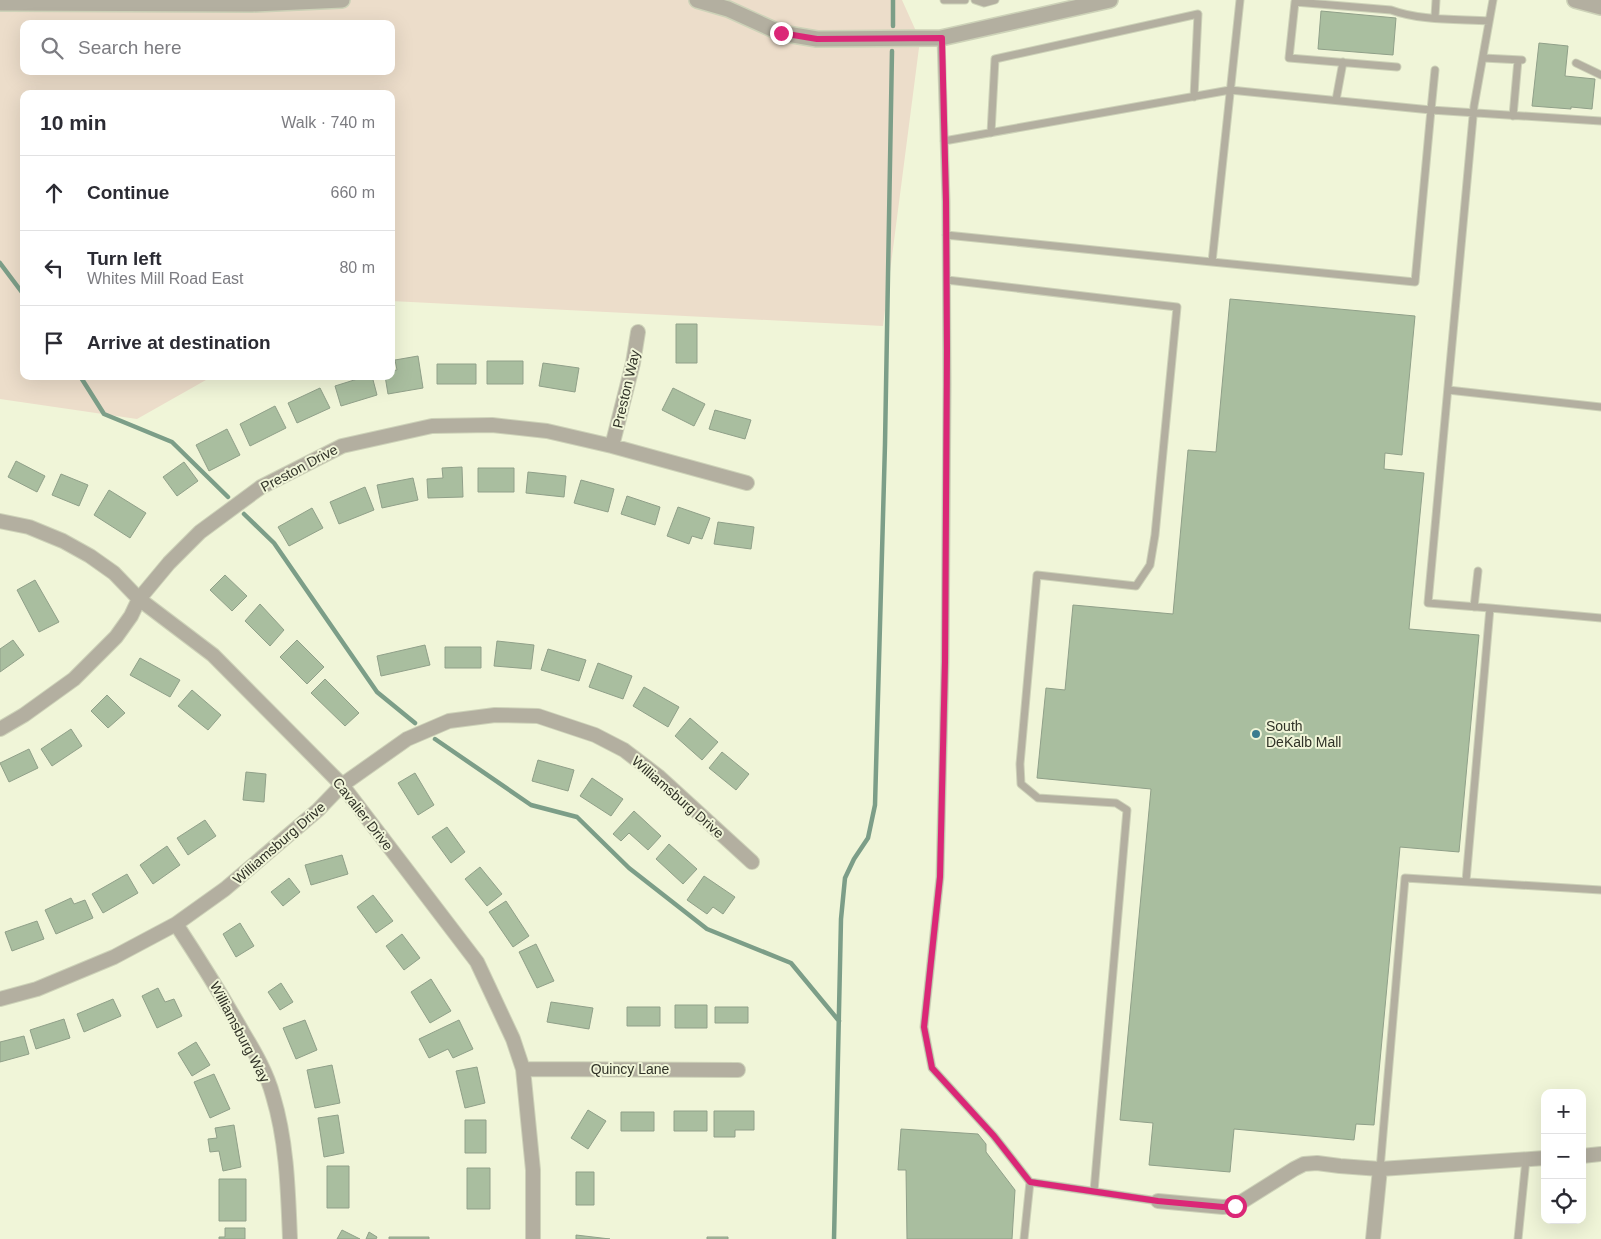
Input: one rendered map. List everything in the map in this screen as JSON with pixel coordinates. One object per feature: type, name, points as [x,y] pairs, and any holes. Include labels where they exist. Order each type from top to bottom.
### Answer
[{"type":"street","points":[[0,3],[252,4],[342,0]]},
{"type":"street","points":[[697,0],[728,9],[781,33],[817,39],[942,38],[1110,0]]},
{"type":"street","points":[[1575,0],[1601,8]]},
{"type":"street","name":"Preston Way","points":[[612,446],[633,364],[638,332]]},
{"type":"street","name":"Preston Drive","points":[[0,729],[24,715],[74,679],[116,637],[131,616],[139,599],[169,563],[200,532],[261,487],[342,446],[432,426],[492,425],[547,431],[612,446],[747,484]]},
{"type":"street","name":"Cavalier Drive","points":[[0,521],[30,527],[70,545],[114,573],[139,599],[213,655],[342,785],[477,962],[513,1039],[523,1069],[534,1170],[534,1239]]},
{"type":"street","name":"Williamsburg Drive","points":[[0,999],[38,989],[114,957],[176,924],[225,889],[318,810],[342,785],[407,739],[444,723],[495,715],[538,716],[595,735],[624,750],[658,776],[752,862]]},
{"type":"street","name":"Williamsburg Way","points":[[176,924],[224,999],[255,1054],[273,1094],[283,1135],[290,1239]]},
{"type":"street","name":"Quincy Lane","points":[[523,1069],[738,1070]]},
{"type":"street","points":[[1586,1156],[1601,1154]]},
{"type":"street","points":[[1158,1201],[1223,1207],[1235,1206],[1304,1164],[1317,1163],[1380,1169],[1541,1158]]},
{"type":"street","points":[[1373,1239],[1380,1169]]},
{"type":"lane","points":[[944,0],[965,0]]},
{"type":"lane","points":[[975,0],[984,3],[995,0]]},
{"type":"lane","points":[[1212,262],[1240,0]]},
{"type":"lane","points":[[1435,17],[1436,0]]},
{"type":"lane","points":[[1493,0],[1473,114],[1428,603],[1601,618]]},
{"type":"lane","points":[[1397,67],[1290,58],[1294,2],[1359,3],[1402,14],[1489,21]]},
{"type":"lane","points":[[991,133],[995,59],[1198,14],[1194,97]]},
{"type":"lane","points":[[942,38],[946,235],[945,610],[940,877],[924,1027],[932,1068],[994,1136],[1030,1182],[1158,1201]]},
{"type":"lane","points":[[1482,58],[1520,60],[1513,116]]},
{"type":"lane","points":[[1336,100],[1343,62]]},
{"type":"lane","points":[[1576,63],[1601,75]]},
{"type":"lane","points":[[946,235],[1415,282],[1435,70]]},
{"type":"lane","points":[[944,141],[1230,90],[1473,114],[1601,121]]},
{"type":"lane","points":[[946,280],[1177,308],[1156,534],[1150,565],[1136,586],[1037,575],[1020,764],[1022,784],[1038,798],[1116,803],[1127,810],[1094,1191]]},
{"type":"lane","points":[[1448,390],[1601,407]]},
{"type":"lane","points":[[1474,607],[1478,571]]},
{"type":"lane","points":[[1466,881],[1490,608]]},
{"type":"lane","points":[[1380,1169],[1406,878],[1601,890]]},
{"type":"lane","points":[[1518,1239],[1526,1159]]},
{"type":"lane","points":[[1024,1239],[1030,1182]]},
{"type":"shaded area","points":[[0,0],[902,0],[920,40],[883,326],[395,301],[395,90],[20,90],[20,380],[206,380],[137,419],[0,399]]},
{"type":"building","points":[[1321,11],[1396,18],[1393,55],[1318,49]]},
{"type":"building","points":[[1539,43],[1568,46],[1565,76],[1595,79],[1592,109],[1532,106]]},
{"type":"building","name":"South DeKalb Mall","points":[[1230,299],[1415,316],[1402,455],[1385,453],[1384,469],[1424,473],[1409,629],[1479,635],[1459,852],[1400,847],[1374,1125],[1356,1124],[1354,1140],[1234,1129],[1230,1172],[1149,1165],[1153,1123],[1120,1120],[1151,789],[1037,778],[1046,688],[1065,690],[1073,605],[1173,614],[1188,450],[1216,452]]},
{"type":"building","points":[[676,324],[697,324],[697,363],[676,363]]},
{"type":"building","points":[[418,356],[423,388],[388,394],[386,380],[395,380],[395,370],[397,370],[395,360]]},
{"type":"building","points":[[487,361],[523,361],[523,384],[487,384]]},
{"type":"building","points":[[543,363],[579,368],[575,392],[539,386]]},
{"type":"building","points":[[437,364],[476,364],[476,384],[437,384]]},
{"type":"building","points":[[354,380],[373,380],[377,395],[341,406],[335,386]]},
{"type":"building","points":[[320,388],[330,408],[297,423],[288,403]]},
{"type":"building","points":[[673,388],[705,404],[694,426],[662,410]]},
{"type":"building","points":[[275,406],[286,428],[250,446],[240,424]]},
{"type":"building","points":[[715,410],[751,420],[745,439],[709,429]]},
{"type":"building","points":[[227,429],[240,455],[209,471],[196,445]]},
{"type":"building","points":[[16,461],[45,476],[37,492],[8,477]]},
{"type":"building","points":[[184,462],[198,481],[177,496],[163,477]]},
{"type":"building","points":[[462,467],[463,497],[428,498],[427,479],[443,478],[442,468]]},
{"type":"building","points":[[478,468],[514,468],[514,492],[478,492]]},
{"type":"building","points":[[528,472],[566,476],[564,497],[526,493]]},
{"type":"building","points":[[61,474],[88,485],[79,506],[52,495]]},
{"type":"building","points":[[413,478],[418,500],[382,508],[377,485]]},
{"type":"building","points":[[581,480],[614,489],[608,512],[574,503]]},
{"type":"building","points":[[365,487],[374,510],[339,524],[330,502]]},
{"type":"building","points":[[109,490],[146,513],[130,538],[94,515]]},
{"type":"building","points":[[627,496],[660,507],[655,525],[621,514]]},
{"type":"building","points":[[678,507],[710,518],[702,539],[692,536],[689,544],[667,536]]},
{"type":"building","points":[[312,508],[323,528],[289,546],[278,527]]},
{"type":"building","points":[[718,522],[754,527],[751,549],[714,544]]},
{"type":"building","points":[[225,575],[247,596],[232,611],[210,590]]},
{"type":"building","points":[[35,580],[59,622],[39,632],[17,590]]},
{"type":"building","points":[[260,604],[284,630],[270,646],[245,621]]},
{"type":"building","points":[[13,640],[24,655],[0,672],[0,649]]},
{"type":"building","points":[[297,640],[324,667],[307,684],[280,657]]},
{"type":"building","points":[[497,641],[534,645],[531,669],[494,666]]},
{"type":"building","points":[[425,645],[430,665],[381,676],[377,656]]},
{"type":"building","points":[[445,647],[481,647],[481,668],[445,668]]},
{"type":"building","points":[[548,649],[586,660],[579,681],[541,670]]},
{"type":"building","points":[[140,658],[180,680],[170,697],[130,675]]},
{"type":"building","points":[[598,663],[632,676],[623,699],[589,687]]},
{"type":"building","points":[[325,679],[359,713],[345,726],[311,693]]},
{"type":"building","points":[[644,687],[679,707],[668,727],[633,706]]},
{"type":"building","points":[[192,690],[221,715],[208,730],[178,706]]},
{"type":"building","points":[[107,695],[125,713],[108,728],[91,711]]},
{"type":"building","points":[[690,718],[718,742],[702,760],[675,736]]},
{"type":"building","points":[[71,729],[82,746],[52,766],[41,749]]},
{"type":"building","points":[[29,749],[38,768],[9,782],[0,763]]},
{"type":"building","points":[[722,752],[749,774],[736,790],[709,768]]},
{"type":"building","points":[[538,760],[574,770],[568,791],[532,781]]},
{"type":"building","points":[[246,772],[266,774],[264,802],[243,800]]},
{"type":"building","points":[[415,773],[434,805],[418,815],[398,783]]},
{"type":"building","points":[[592,778],[623,799],[611,816],[580,796]]},
{"type":"building","points":[[634,811],[661,836],[648,850],[629,833],[621,841],[613,834]]},
{"type":"building","points":[[205,820],[216,836],[188,855],[177,838]]},
{"type":"building","points":[[447,827],[465,852],[451,863],[432,837]]},
{"type":"building","points":[[669,844],[697,869],[683,884],[656,859]]},
{"type":"building","points":[[167,846],[180,865],[153,884],[140,865]]},
{"type":"building","points":[[342,855],[348,874],[311,885],[305,865]]},
{"type":"building","points":[[480,867],[502,894],[487,906],[465,879]]},
{"type":"building","points":[[127,874],[138,893],[103,913],[92,894]]},
{"type":"building","points":[[704,876],[735,897],[723,914],[713,907],[707,914],[687,900]]},
{"type":"building","points":[[289,878],[300,892],[283,906],[271,892]]},
{"type":"building","points":[[373,895],[393,921],[376,933],[357,907]]},
{"type":"building","points":[[71,898],[74,904],[85,900],[93,918],[56,934],[45,910]]},
{"type":"building","points":[[506,901],[529,936],[513,947],[489,912]]},
{"type":"building","points":[[37,921],[44,939],[12,951],[5,932]]},
{"type":"building","points":[[240,923],[254,946],[236,957],[223,934]]},
{"type":"building","points":[[402,934],[420,958],[404,970],[386,946]]},
{"type":"building","points":[[536,944],[554,981],[537,988],[519,952]]},
{"type":"building","points":[[431,979],[451,1011],[430,1023],[411,992]]},
{"type":"building","points":[[281,983],[293,1002],[280,1010],[268,992]]},
{"type":"building","points":[[158,988],[165,1002],[174,999],[182,1016],[157,1028],[142,996]]},
{"type":"building","points":[[113,999],[121,1016],[84,1032],[77,1014]]},
{"type":"building","points":[[551,1002],[593,1008],[589,1029],[547,1022]]},
{"type":"building","points":[[675,1005],[707,1005],[707,1028],[675,1028]]},
{"type":"building","points":[[627,1007],[660,1007],[660,1026],[627,1026]]},
{"type":"building","points":[[715,1007],[748,1007],[748,1023],[715,1023]]},
{"type":"building","points":[[64,1019],[70,1038],[36,1049],[30,1030]]},
{"type":"building","points":[[305,1020],[317,1050],[296,1059],[283,1028]]},
{"type":"building","points":[[459,1020],[473,1049],[453,1058],[448,1049],[429,1058],[419,1039]]},
{"type":"building","points":[[24,1036],[29,1054],[0,1062],[0,1042]]},
{"type":"building","points":[[196,1042],[210,1065],[192,1076],[178,1053]]},
{"type":"building","points":[[332,1065],[340,1103],[315,1108],[307,1070]]},
{"type":"building","points":[[477,1067],[485,1103],[465,1108],[456,1071]]},
{"type":"building","points":[[214,1074],[230,1109],[210,1118],[194,1082]]},
{"type":"building","points":[[588,1110],[606,1121],[588,1149],[571,1138]]},
{"type":"building","points":[[674,1111],[707,1111],[707,1131],[674,1131]]},
{"type":"building","points":[[714,1111],[754,1111],[754,1130],[735,1130],[735,1137],[714,1137]]},
{"type":"building","points":[[621,1112],[654,1112],[654,1131],[621,1131]]},
{"type":"building","points":[[338,1115],[344,1153],[324,1157],[318,1118]]},
{"type":"building","points":[[465,1120],[486,1120],[486,1153],[465,1153]]},
{"type":"building","points":[[234,1125],[241,1167],[223,1171],[219,1151],[210,1152],[208,1139],[217,1138],[215,1128]]},
{"type":"building","points":[[901,1129],[978,1134],[986,1144],[986,1152],[1015,1190],[1012,1239],[907,1239],[906,1170],[898,1170]]},
{"type":"building","points":[[327,1166],[349,1166],[349,1208],[327,1208]]},
{"type":"building","points":[[467,1168],[490,1168],[490,1209],[467,1209]]},
{"type":"building","points":[[576,1172],[594,1172],[594,1205],[576,1205]]},
{"type":"building","points":[[219,1179],[246,1179],[246,1221],[219,1221]]},
{"type":"building","points":[[225,1228],[245,1228],[245,1239],[219,1239],[219,1237],[225,1237]]},
{"type":"building","points":[[342,1230],[360,1239],[337,1239]]},
{"type":"building","points":[[369,1232],[377,1237],[376,1239],[366,1239]]},
{"type":"building","points":[[576,1235],[610,1239],[576,1239]]},
{"type":"building","points":[[389,1237],[429,1237],[429,1239],[389,1239]]},
{"type":"building","points":[[707,1237],[728,1237],[728,1239],[707,1239]]},
{"type":"waterway","points":[[893,0],[893,26]]},
{"type":"waterway","points":[[834,1239],[841,919],[845,878],[854,859],[868,838],[875,805],[885,444],[892,51]]},
{"type":"waterway","points":[[0,263],[20,290]]},
{"type":"waterway","points":[[83,380],[104,414],[172,442],[228,497]]},
{"type":"waterway","points":[[244,514],[274,543],[377,692],[415,723]]},
{"type":"waterway","points":[[435,739],[531,805],[577,817],[629,868],[707,929],[791,963],[839,1021]]},
{"type":"place","name":"South DeKalb Mall","points":[[1256,734]]},
{"type":"route","points":[[781,33],[817,39],[942,38],[946,201],[945,662],[940,877],[924,1027],[932,1068],[994,1136],[1030,1182],[1158,1201],[1223,1207],[1235,1206]]}]
